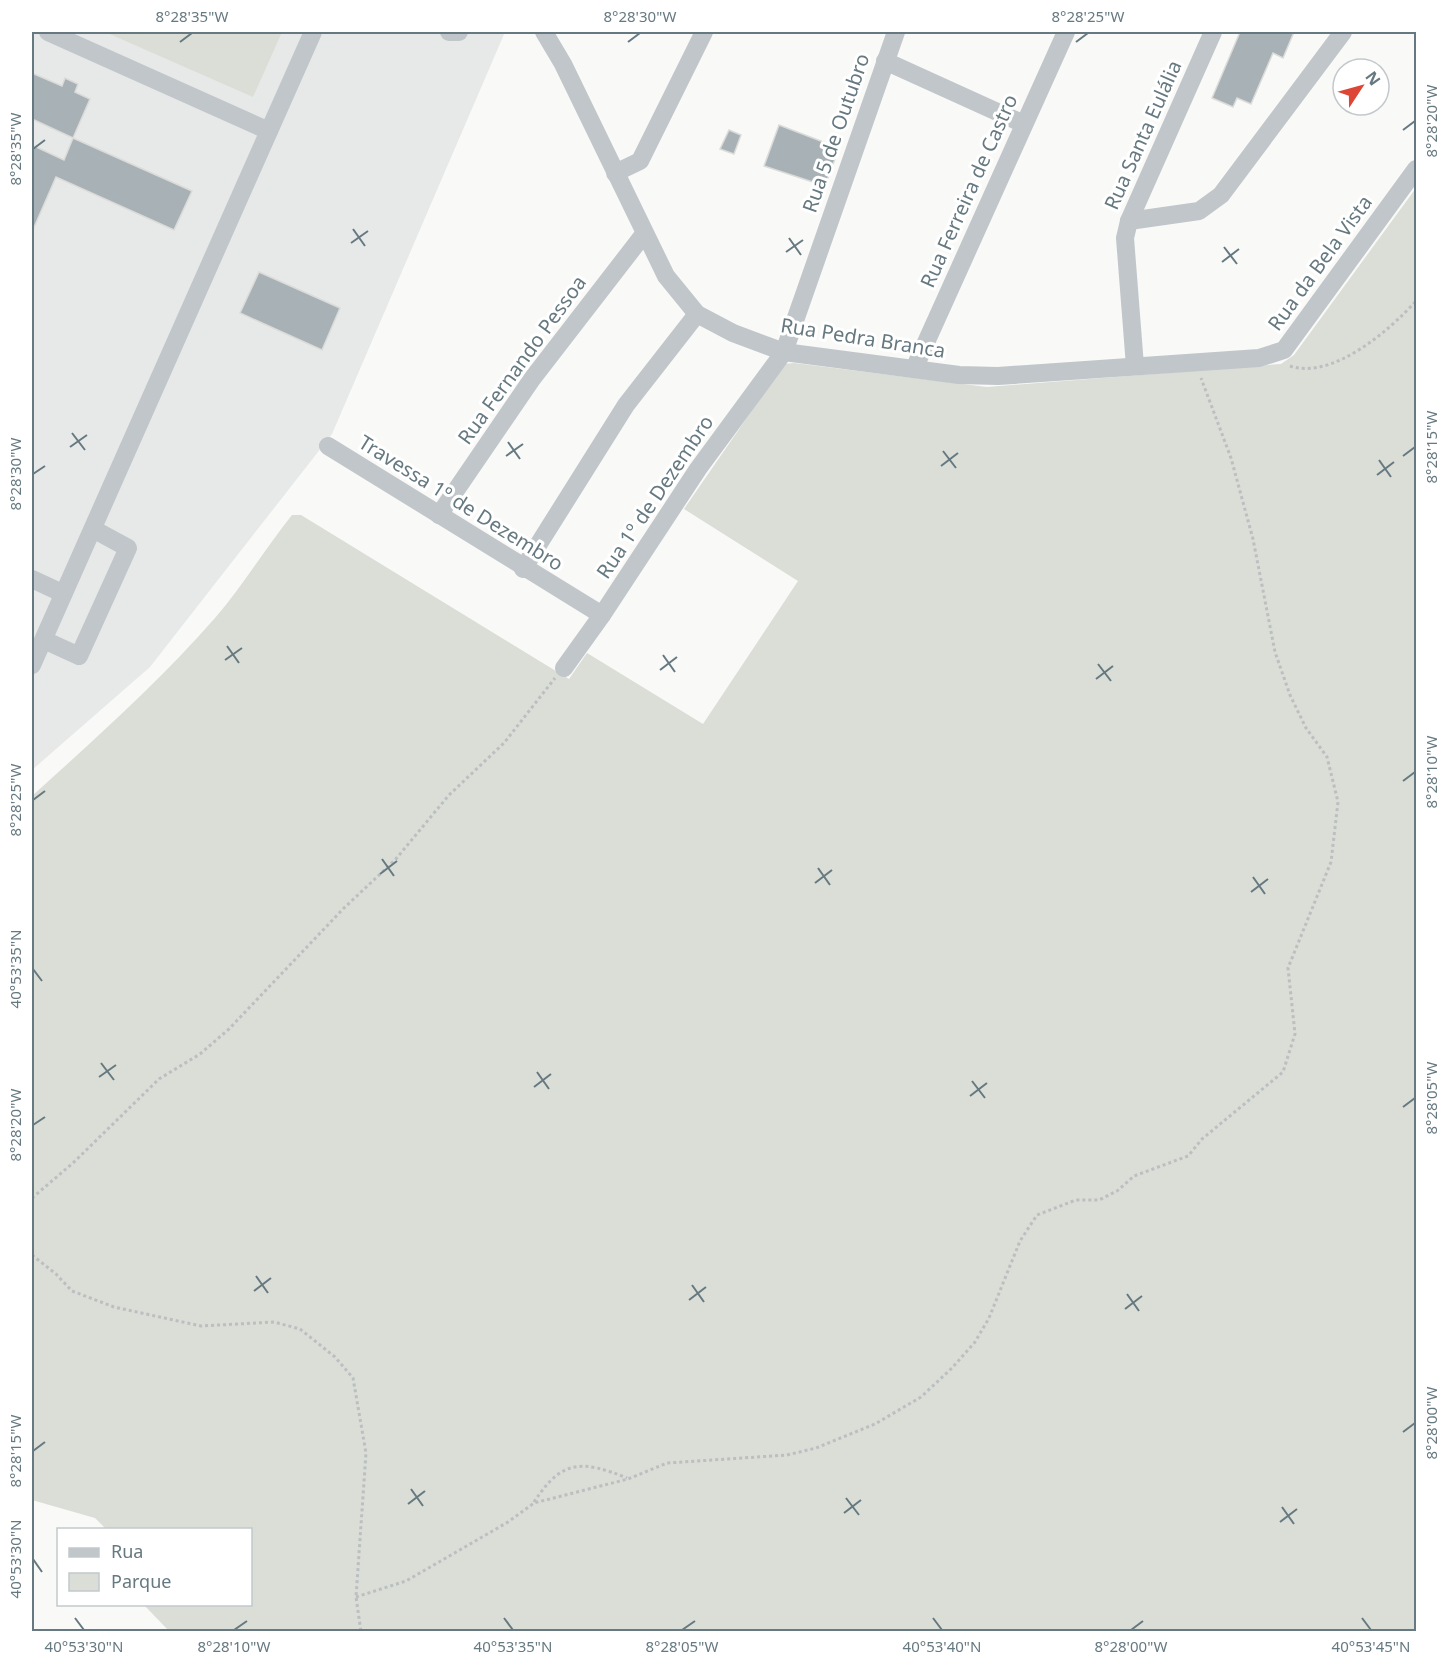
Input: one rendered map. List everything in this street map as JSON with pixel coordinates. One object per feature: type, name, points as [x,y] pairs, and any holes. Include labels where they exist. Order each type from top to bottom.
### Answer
[{"type":"street","points":[[48,32],[268,131]]},
{"type":"street","points":[[32,665],[313,32]]},
{"type":"street","points":[[449,32],[459,32]]},
{"type":"street","name":"Rua Pedra Branca","points":[[544,32],[563,64],[666,276],[697,314],[733,333],[784,352],[959,375],[998,376],[1135,366]]},
{"type":"street","points":[[615,173],[640,161],[704,32]]},
{"type":"street","name":"Rua 5 de Outubro","points":[[784,352],[896,32]]},
{"type":"street","name":"Rua Ferreira de Castro","points":[[914,369],[1066,32]]},
{"type":"street","name":"Rua Santa Eulália","points":[[1135,366],[1125,238],[1129,221],[1213,32]]},
{"type":"street","points":[[1129,221],[1199,211],[1221,195],[1343,32]]},
{"type":"street","points":[[885,61],[1024,124]]},
{"type":"street","name":"Rua da Bela Vista","points":[[1135,366],[1259,358],[1284,350],[1416,169]]},
{"type":"street","name":"Rua Fernando Pessoa","points":[[439,515],[532,380],[644,234]]},
{"type":"street","points":[[523,569],[626,405],[697,314]]},
{"type":"street","name":"Rua 1º de Dezembro","points":[[564,668],[602,615],[698,469],[784,352]]},
{"type":"street","name":"Travessa 1º de Dezembro","points":[[328,446],[523,569],[602,615]]},
{"type":"street","points":[[44,640],[79,656],[128,548],[93,529]]},
{"type":"street","points":[[32,579],[62,593]]},
{"type":"path","points":[[1259,358],[1304,371],[1336,363],[1374,339],[1401,318],[1416,301]]},
{"type":"path","points":[[534,1503],[628,1479],[667,1463],[787,1455],[816,1448],[875,1424],[921,1397],[952,1368],[975,1342],[989,1318],[1020,1241],[1037,1215],[1076,1200],[1099,1200],[1117,1191],[1134,1176],[1188,1156],[1202,1139],[1283,1072],[1295,1034],[1288,968],[1331,862],[1338,802],[1327,757],[1306,728],[1290,695],[1275,652],[1253,539],[1238,481],[1218,416],[1196,362]]},
{"type":"path","points":[[32,1198],[73,1163],[159,1079],[200,1054],[229,1029],[344,909],[395,860],[449,795],[504,743],[564,668]]},
{"type":"path","points":[[32,1255],[56,1274],[72,1291],[114,1307],[201,1326],[274,1322],[300,1329],[335,1357],[353,1378],[366,1453],[356,1597],[361,1632]]},
{"type":"path","points":[[356,1597],[406,1581],[508,1522],[534,1503],[549,1480],[565,1468],[582,1465],[604,1469],[628,1479]]},
{"type":"shaded area","points":[[32,32],[505,32],[332,434],[150,667],[32,770]]},
{"type":"green space","points":[[105,32],[282,32],[253,97]]},
{"type":"green space","points":[[1416,188],[1416,1631],[169,1631],[145,1606],[252,1606],[252,1528],[105,1528],[95,1518],[32,1500],[32,796],[126,710],[194,642],[215,618],[292,515],[301,515],[569,679],[587,653],[703,724],[798,581],[684,509],[784,364],[794,363],[987,387],[1281,364],[1294,355]]},
{"type":"building","points":[[1240,32],[1294,32],[1283,58],[1273,53],[1251,104],[1237,98],[1233,107],[1212,98]]},
{"type":"building","points":[[32,73],[62,86],[65,78],[78,84],[75,92],[90,99],[73,138],[32,119]]},
{"type":"building","points":[[779,125],[839,148],[825,186],[764,166]]},
{"type":"building","points":[[729,130],[741,135],[734,154],[720,149]]},
{"type":"building","points":[[73,138],[192,191],[174,230],[56,177],[32,232],[32,145],[64,160]]},
{"type":"building","points":[[259,272],[340,308],[322,350],[240,313]]}]
